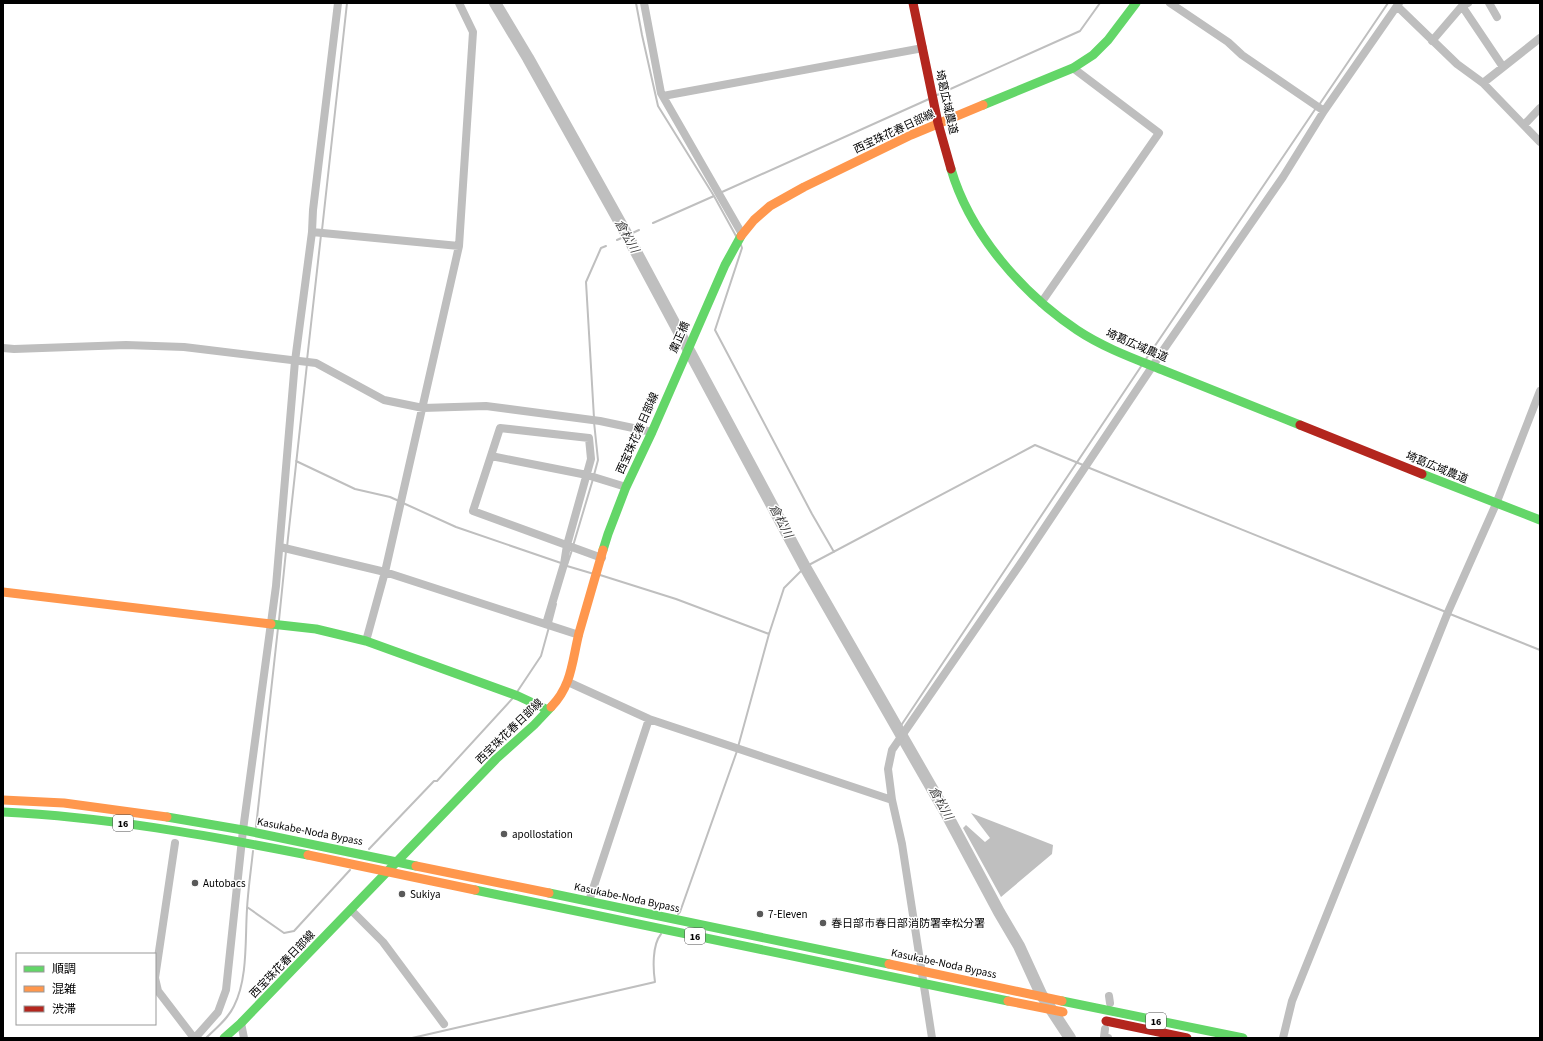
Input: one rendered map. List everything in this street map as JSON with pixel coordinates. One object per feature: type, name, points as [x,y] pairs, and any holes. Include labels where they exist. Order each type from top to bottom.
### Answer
[{"type":"main road","name":"埼葛広域農道","points":[[913,3],[938,123],[954,178],[968,211],[992,250],[1041,303],[1078,331],[1109,348],[1496,504],[1540,520]]},
{"type":"main road","name":"西宝珠花春日部線","points":[[699,322],[725,265],[742,234],[754,220],[770,206],[804,187],[938,123],[1073,68],[1093,55],[1108,40],[1136,3]]},
{"type":"main road","name":"粛正橋","points":[[681,363],[699,322]]},
{"type":"main road","name":"西宝珠花春日部線","points":[[224,1038],[241,1023],[496,759],[560,698],[568,682],[579,635],[608,534],[626,487],[652,432],[681,363]]},
{"type":"main road","points":[[3,592],[316,629],[366,641],[518,696],[548,710]]},
{"type":"main road","name":"Kasukabe-Noda Bypass","points":[[3,800],[60,803],[139,812],[243,830],[1243,1038]]},
{"type":"main road","name":"16","points":[[3,812],[135,824],[242,843],[1076,1015]]},
{"type":"main road","name":"16","points":[[1098,1019],[1187,1038]]},
{"type":"street","points":[[156,982],[158,991],[195,1038],[218,1012],[226,990],[243,830],[276,586],[299,362],[315,232],[313,210],[338,3]]},
{"type":"street","points":[[366,641],[385,572],[459,246],[473,32],[459,3]]},
{"type":"street","points":[[644,3],[663,96],[742,234]]},
{"type":"street","points":[[1170,3],[1228,42],[1242,55],[1324,111]]},
{"type":"street","points":[[1489,3],[1497,17]]},
{"type":"street","points":[[932,1038],[920,970],[902,844],[892,800],[888,769],[892,750],[1023,560],[1283,176],[1324,111],[1398,5],[1432,41],[1457,64],[1483,84],[1540,142]]},
{"type":"street","points":[[1432,41],[1465,5],[1503,68]]},
{"type":"street","points":[[1483,84],[1540,38]]},
{"type":"street","points":[[663,96],[923,48]]},
{"type":"street","points":[[1041,303],[1160,133],[1073,68]]},
{"type":"street","points":[[1524,125],[1540,108]]},
{"type":"street","points":[[315,232],[459,246]]},
{"type":"street","points":[[3,348],[14,349],[126,345],[184,348],[316,363],[384,400],[423,408],[486,406],[600,421],[652,432]]},
{"type":"street","points":[[1283,1038],[1292,1001],[1447,616],[1496,504],[1540,391]]},
{"type":"street","points":[[546,624],[564,564],[567,545],[592,459],[589,438],[500,428],[473,512],[567,545],[602,558]]},
{"type":"street","points":[[491,456],[587,475],[626,487]]},
{"type":"street","points":[[280,547],[385,572],[579,635]]},
{"type":"street","points":[[568,682],[649,719],[892,800]]},
{"type":"street","points":[[589,901],[649,719]]},
{"type":"street","points":[[156,971],[175,843]]},
{"type":"street","points":[[351,910],[383,942],[444,1024]]},
{"type":"street","points":[[241,1023],[244,1038]]},
{"type":"street","points":[[1105,1029],[1104,1037],[1108,1038]]},
{"type":"shaded area","points":[[971,813],[1053,845],[1052,854],[1001,897],[963,828],[966,825],[985,842],[990,838]]},
{"type":"waterway","points":[[322,230],[347,3]]},
{"type":"waterway","name":"倉松川","points":[[495,3],[528,58],[627,235],[805,567],[946,813],[1019,946],[1041,994],[1070,1038]]},
{"type":"waterway","points":[[636,3],[658,106],[714,196],[736,236]]},
{"type":"waterway","points":[[937,95],[1080,31],[1100,3]]},
{"type":"waterway","points":[[1319,105],[1388,3]]},
{"type":"waterway","points":[[722,192],[929,99]]},
{"type":"waterway","points":[[1146,359],[1316,108]]},
{"type":"waterway","points":[[653,223],[714,196]]},
{"type":"waterway","name":"倉松川","points":[[617,240],[639,230]]},
{"type":"waterway","points":[[307,360],[321,235]]},
{"type":"waterway","points":[[741,245],[742,248],[715,330],[812,514],[834,552]]},
{"type":"waterway","points":[[594,418],[586,282],[601,248],[606,246]]},
{"type":"waterway","points":[[287,547],[307,364]]},
{"type":"waterway","points":[[898,730],[1142,365]]},
{"type":"waterway","points":[[594,422],[598,460],[594,475]]},
{"type":"waterway","points":[[738,747],[769,634],[784,588],[805,567],[1035,445],[1083,465]]},
{"type":"waterway","points":[[296,461],[355,489],[390,497],[399,501]]},
{"type":"waterway","points":[[1087,467],[1446,612]]},
{"type":"waterway","points":[[573,546],[593,479]]},
{"type":"waterway","points":[[403,503],[456,527],[561,563]]},
{"type":"waterway","points":[[567,565],[572,550]]},
{"type":"waterway","points":[[279,620],[286,551]]},
{"type":"waterway","points":[[567,566],[594,574]]},
{"type":"waterway","points":[[600,575],[676,599],[769,634]]},
{"type":"waterway","points":[[551,623],[556,604]]},
{"type":"waterway","points":[[1450,614],[1540,650]]},
{"type":"waterway","points":[[517,692],[541,656],[549,627]]},
{"type":"waterway","points":[[256,827],[278,628]]},
{"type":"waterway","points":[[369,849],[434,781],[437,781],[512,699]]},
{"type":"waterway","points":[[678,914],[737,751]]},
{"type":"waterway","points":[[206,1038],[222,1023],[231,1011],[242,984],[245,959],[247,902],[253,851]]},
{"type":"waterway","points":[[247,907],[284,933],[294,931],[350,870]]},
{"type":"waterway","points":[[412,1038],[655,982],[655,951],[656,944],[661,934]]},
{"type":"traffic: fast","points":[[983,105],[1073,68],[1093,55],[1108,40],[1136,3]]},
{"type":"traffic: fast","points":[[951,169],[971,216],[1000,260],[1037,298],[1077,330],[1120,353],[1300,425]]},
{"type":"traffic: fast","points":[[603,550],[626,487],[652,432],[725,265],[741,236]]},
{"type":"traffic: fast","points":[[1422,474],[1540,520]]},
{"type":"traffic: fast","points":[[271,624],[316,629],[366,641],[518,696],[548,710]]},
{"type":"traffic: fast","points":[[224,1038],[241,1023],[496,759],[534,725],[551,707]]},
{"type":"traffic: fast","points":[[3,812],[42,814],[156,828],[308,855]]},
{"type":"traffic: fast","points":[[167,817],[243,830],[416,866]]},
{"type":"traffic: fast","points":[[475,890],[1008,1001]]},
{"type":"traffic: fast","points":[[549,893],[889,964]]},
{"type":"traffic: fast","points":[[1062,1001],[1243,1038]]},
{"type":"traffic: slow","points":[[741,236],[754,220],[770,206],[804,187],[911,135],[983,105]]},
{"type":"traffic: slow","points":[[551,707],[563,691],[570,673],[579,633],[603,550]]},
{"type":"traffic: slow","points":[[3,592],[271,624]]},
{"type":"traffic: slow","points":[[3,800],[64,803],[167,817]]},
{"type":"traffic: slow","points":[[308,855],[475,890]]},
{"type":"traffic: slow","points":[[416,866],[549,893]]},
{"type":"traffic: slow","points":[[889,964],[1062,1001]]},
{"type":"traffic: slow","points":[[1008,1001],[1063,1012]]},
{"type":"traffic: jam","points":[[913,3],[938,123],[951,169]]},
{"type":"traffic: jam","points":[[1300,425],[1422,474]]},
{"type":"traffic: jam","points":[[1106,1021],[1187,1038]]},
{"type":"place","name":"apollostation","points":[[504,834]]},
{"type":"place","name":"Autobacs","points":[[195,883]]},
{"type":"place","name":"Sukiya","points":[[402,894]]},
{"type":"place","name":"7-Eleven","points":[[760,914]]},
{"type":"place","name":"春日部市春日部消防署幸松分署","points":[[823,923]]}]
